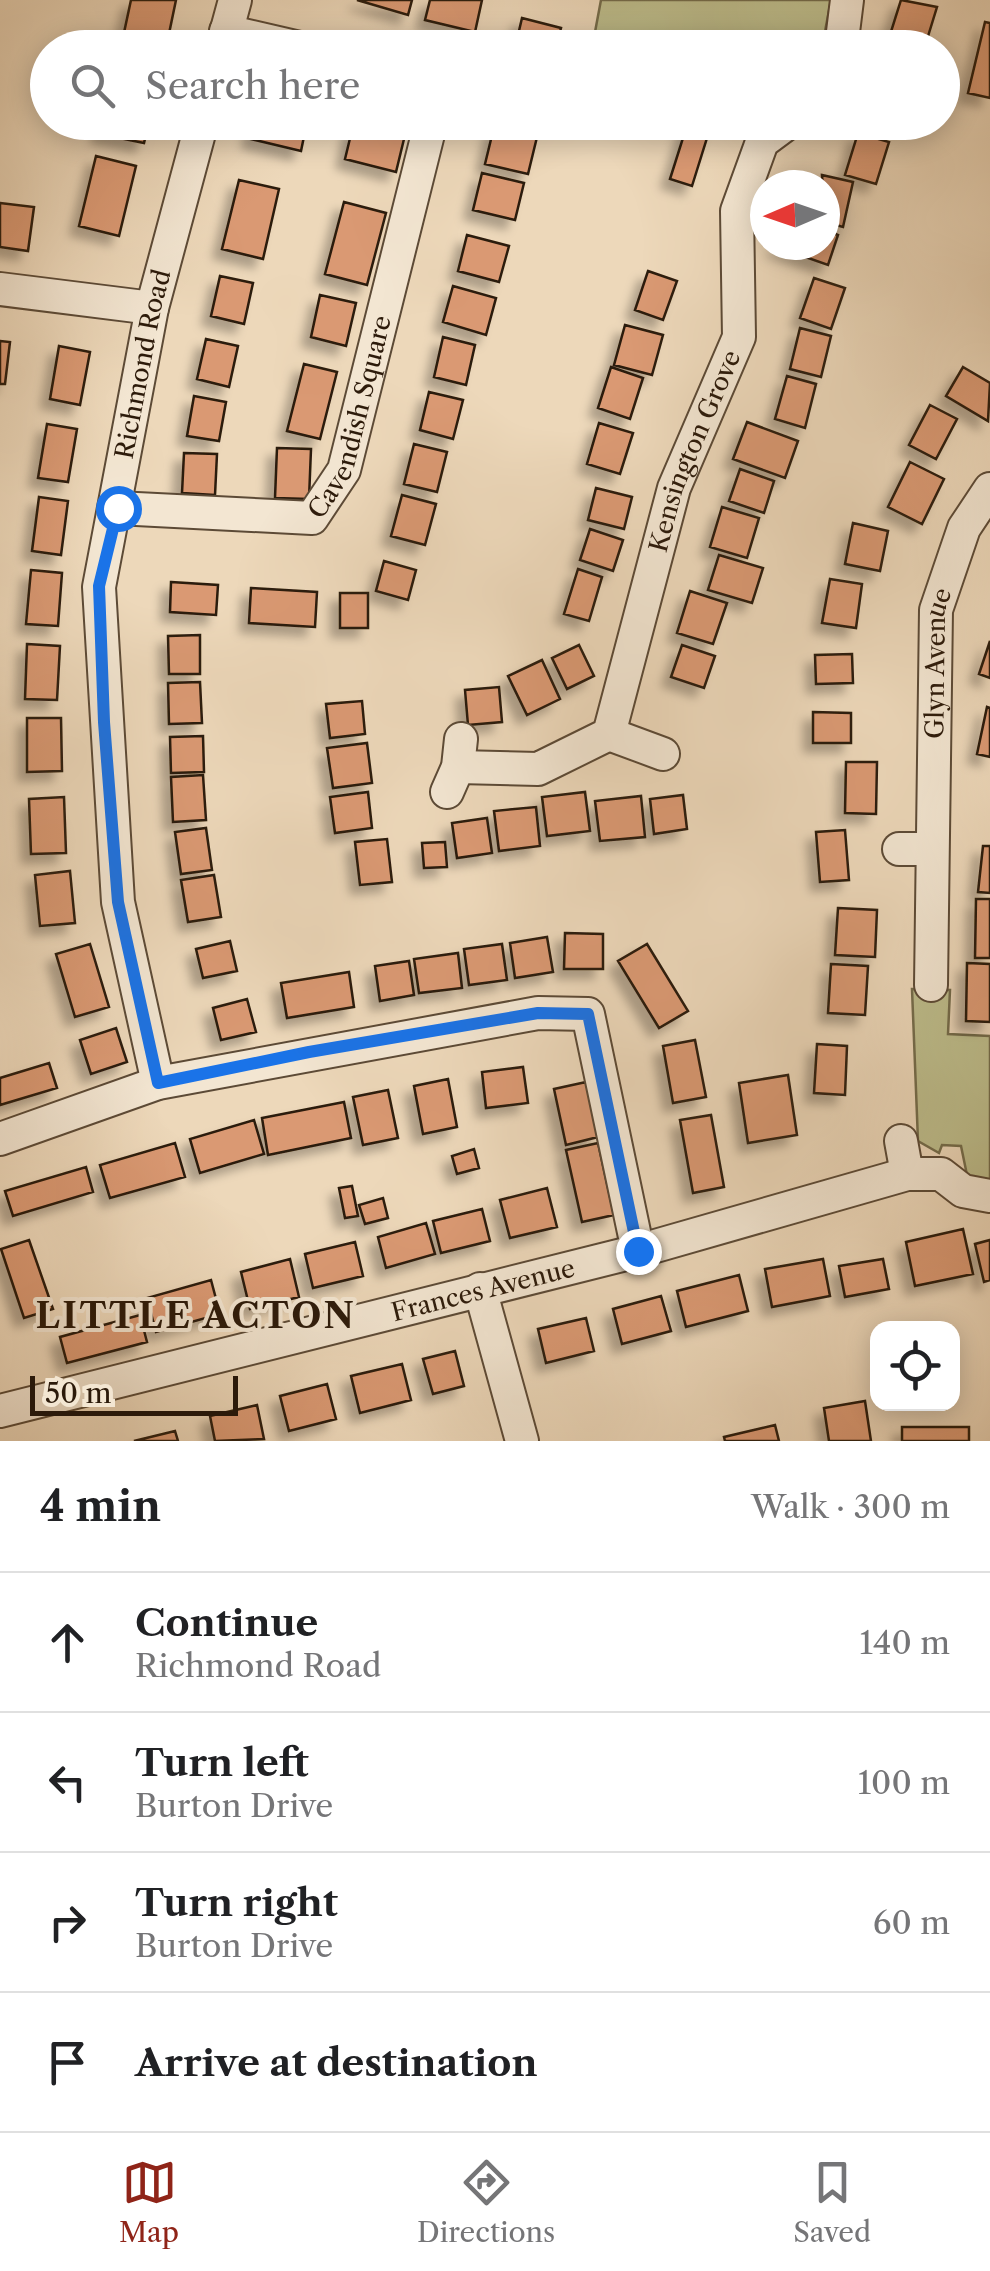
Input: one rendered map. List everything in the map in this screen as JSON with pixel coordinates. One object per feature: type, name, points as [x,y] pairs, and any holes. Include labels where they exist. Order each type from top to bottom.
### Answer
[{"type":"street","points":[[843,30],[847,0]]},
{"type":"street","name":"Richmond Road","points":[[158,1083],[118,902],[104,722],[99,586],[118,508],[152,308],[197,140]]},
{"type":"street","name":"Cavendish Square","points":[[118,508],[312,518],[344,470],[426,140]]},
{"type":"street","name":"Kensington Grove","points":[[609,734],[674,488],[739,337],[737,211],[765,140]]},
{"type":"street","points":[[0,289],[152,308]]},
{"type":"street","name":"Glyn Avenue","points":[[931,985],[916,849],[936,610],[964,528],[990,490]]},
{"type":"street","points":[[455,766],[538,769],[609,734],[664,754]]},
{"type":"street","points":[[0,1139],[158,1083],[519,1016],[588,1014],[638,1251]]},
{"type":"street","points":[[901,1142],[907,1174]]},
{"type":"street","name":"Frances Avenue","points":[[3,1402],[638,1251],[907,1174],[940,1174],[963,1191],[990,1196]]},
{"type":"street","points":[[480,1290],[522,1441]]},
{"type":"green space","points":[[601,0],[831,0],[825,30],[595,30]]},
{"type":"green space","points":[[912,989],[950,990],[948,1034],[990,1036],[990,1186],[967,1175],[961,1146],[942,1145],[939,1153],[918,1141]]},
{"type":"building","points":[[131,0],[176,0],[170,30],[125,30]]},
{"type":"building","points":[[357,0],[412,0],[408,15]]},
{"type":"building","points":[[430,0],[482,0],[475,30],[425,20]]},
{"type":"building","points":[[901,0],[937,7],[930,30],[892,30]]},
{"type":"building","points":[[522,18],[561,28],[560,30],[519,30]]},
{"type":"building","points":[[985,22],[990,23],[990,98],[968,93]]},
{"type":"building","points":[[255,140],[303,140],[301,151]]},
{"type":"building","points":[[350,140],[404,140],[396,172],[345,159]]},
{"type":"building","points":[[491,140],[536,140],[528,174],[485,164]]},
{"type":"building","points":[[682,140],[706,140],[692,186],[670,179]]},
{"type":"building","points":[[856,140],[889,142],[876,184],[845,175]]},
{"type":"building","points":[[96,156],[136,166],[119,236],[79,226]]},
{"type":"building","points":[[482,173],[524,183],[515,220],[473,210]]},
{"type":"building","points":[[840,179],[853,182],[843,227],[840,226]]},
{"type":"building","points":[[239,180],[279,189],[263,259],[222,249]]},
{"type":"building","points":[[344,202],[386,213],[367,285],[325,274]]},
{"type":"building","points":[[0,203],[34,207],[28,251],[0,247]]},
{"type":"building","points":[[467,235],[509,246],[499,282],[458,271]]},
{"type":"building","points":[[648,271],[677,281],[663,320],[635,310]]},
{"type":"building","points":[[220,276],[253,283],[244,324],[211,316]]},
{"type":"building","points":[[814,278],[845,288],[831,329],[800,318]]},
{"type":"building","points":[[453,286],[496,298],[486,335],[443,322]]},
{"type":"building","points":[[320,295],[356,303],[346,346],[311,337]]},
{"type":"building","points":[[625,325],[663,335],[652,375],[614,365]]},
{"type":"building","points":[[800,328],[831,336],[821,377],[790,369]]},
{"type":"building","points":[[443,337],[475,345],[466,385],[434,377]]},
{"type":"building","points":[[206,339],[238,346],[229,387],[197,379]]},
{"type":"building","points":[[0,341],[10,342],[5,384],[0,384]]},
{"type":"building","points":[[59,346],[90,352],[80,405],[50,399]]},
{"type":"building","points":[[304,364],[337,372],[320,439],[287,431]]},
{"type":"building","points":[[611,367],[643,378],[630,419],[598,408]]},
{"type":"building","points":[[963,367],[990,383],[988,421],[946,396]]},
{"type":"building","points":[[787,376],[816,384],[805,428],[775,419]]},
{"type":"building","points":[[429,392],[463,400],[453,439],[420,430]]},
{"type":"building","points":[[194,396],[226,402],[219,441],[187,436]]},
{"type":"building","points":[[930,405],[957,419],[936,459],[909,445]]},
{"type":"building","points":[[747,422],[798,441],[785,478],[733,459]]},
{"type":"building","points":[[599,423],[633,433],[620,474],[587,464]]},
{"type":"building","points":[[47,424],[77,429],[68,482],[38,478]]},
{"type":"building","points":[[414,444],[447,452],[437,492],[404,484]]},
{"type":"building","points":[[277,448],[311,449],[309,499],[275,498]]},
{"type":"building","points":[[184,453],[217,454],[215,495],[182,493]]},
{"type":"building","points":[[910,462],[944,479],[922,524],[888,507]]},
{"type":"building","points":[[740,469],[774,481],[764,513],[729,501]]},
{"type":"building","points":[[596,488],[632,497],[624,529],[588,520]]},
{"type":"building","points":[[402,495],[436,504],[425,545],[391,536]]},
{"type":"building","points":[[39,497],[68,501],[61,555],[32,551]]},
{"type":"building","points":[[722,507],[759,518],[747,558],[710,547]]},
{"type":"building","points":[[853,523],[888,531],[880,571],[845,564]]},
{"type":"building","points":[[590,529],[623,540],[613,571],[580,560]]},
{"type":"building","points":[[719,555],[763,568],[752,603],[708,590]]},
{"type":"building","points":[[384,561],[416,570],[408,600],[376,591]]},
{"type":"building","points":[[578,569],[602,577],[589,621],[564,614]]},
{"type":"building","points":[[31,570],[62,573],[58,626],[26,624]]},
{"type":"building","points":[[830,579],[862,584],[856,628],[822,623]]},
{"type":"building","points":[[171,582],[218,585],[216,615],[170,612]]},
{"type":"building","points":[[251,588],[317,592],[315,627],[249,623]]},
{"type":"building","points":[[690,591],[727,603],[713,644],[677,633]]},
{"type":"building","points":[[340,593],[368,593],[368,628],[340,628]]},
{"type":"building","points":[[200,635],[200,674],[169,674],[168,636]]},
{"type":"building","points":[[990,641],[990,678],[979,674]]},
{"type":"building","points":[[27,644],[60,646],[57,700],[25,699]]},
{"type":"building","points":[[579,645],[594,676],[567,689],[552,658]]},
{"type":"building","points":[[682,645],[715,656],[704,688],[671,677]]},
{"type":"building","points":[[852,654],[853,683],[816,684],[815,655]]},
{"type":"building","points":[[542,660],[560,699],[527,715],[508,676]]},
{"type":"building","points":[[200,682],[202,723],[169,724],[168,683]]},
{"type":"building","points":[[499,687],[502,722],[468,725],[465,690]]},
{"type":"building","points":[[362,701],[365,734],[330,738],[326,704]]},
{"type":"building","points":[[987,707],[990,708],[990,757],[977,754]]},
{"type":"building","points":[[813,712],[851,713],[851,743],[813,743]]},
{"type":"building","points":[[27,718],[61,718],[62,771],[27,772]]},
{"type":"building","points":[[203,736],[204,772],[171,773],[170,737]]},
{"type":"building","points":[[367,743],[372,783],[333,788],[327,748]]},
{"type":"building","points":[[846,762],[877,762],[876,814],[845,813]]},
{"type":"building","points":[[203,775],[206,820],[173,822],[171,777]]},
{"type":"building","points":[[368,792],[372,828],[335,833],[330,797]]},
{"type":"building","points":[[585,792],[590,831],[547,836],[542,797]]},
{"type":"building","points":[[683,795],[687,829],[654,834],[650,799]]},
{"type":"building","points":[[641,796],[645,837],[600,841],[595,801]]},
{"type":"building","points":[[64,797],[66,853],[31,854],[29,799]]},
{"type":"building","points":[[536,807],[540,846],[499,851],[494,811]]},
{"type":"building","points":[[487,818],[492,853],[457,858],[452,823]]},
{"type":"building","points":[[206,828],[212,870],[181,874],[175,832]]},
{"type":"building","points":[[845,830],[849,880],[820,882],[816,832]]},
{"type":"building","points":[[387,839],[392,882],[360,885],[355,842]]},
{"type":"building","points":[[445,842],[447,867],[424,868],[422,843]]},
{"type":"building","points":[[983,846],[990,846],[990,893],[978,892]]},
{"type":"building","points":[[70,871],[75,923],[40,926],[35,875]]},
{"type":"building","points":[[214,875],[221,917],[188,922],[181,880]]},
{"type":"building","points":[[976,899],[990,899],[990,958],[975,958]]},
{"type":"building","points":[[838,908],[877,910],[875,957],[835,955]]},
{"type":"building","points":[[565,933],[603,934],[603,969],[564,969]]},
{"type":"building","points":[[547,937],[553,972],[515,978],[510,943]]},
{"type":"building","points":[[230,941],[237,971],[203,978],[196,949]]},
{"type":"building","points":[[90,944],[109,1007],[75,1017],[56,954]]},
{"type":"building","points":[[502,944],[507,980],[469,985],[464,949]]},
{"type":"building","points":[[647,944],[688,1011],[659,1028],[618,961]]},
{"type":"building","points":[[458,953],[462,988],[419,993],[414,959]]},
{"type":"building","points":[[409,961],[414,995],[380,1001],[375,966]]},
{"type":"building","points":[[967,963],[990,964],[990,1022],[966,1021]]},
{"type":"building","points":[[831,964],[868,966],[865,1015],[828,1013]]},
{"type":"building","points":[[349,972],[354,1007],[287,1018],[281,983]]},
{"type":"building","points":[[247,999],[256,1032],[221,1040],[213,1008]]},
{"type":"building","points":[[116,1028],[127,1062],[91,1074],[80,1040]]},
{"type":"building","points":[[695,1040],[706,1097],[673,1103],[663,1046]]},
{"type":"building","points":[[817,1044],[847,1046],[845,1095],[814,1093]]},
{"type":"building","points":[[49,1063],[57,1088],[0,1105],[0,1078]]},
{"type":"building","points":[[523,1067],[528,1103],[486,1108],[482,1072]]},
{"type":"building","points":[[788,1075],[797,1135],[748,1143],[739,1083]]},
{"type":"building","points":[[448,1079],[457,1127],[423,1134],[414,1086]]},
{"type":"building","points":[[586,1082],[598,1137],[566,1145],[554,1089]]},
{"type":"building","points":[[388,1090],[398,1138],[363,1145],[353,1097]]},
{"type":"building","points":[[344,1102],[351,1138],[268,1155],[262,1118]]},
{"type":"building","points":[[711,1115],[724,1187],[693,1193],[680,1120]]},
{"type":"building","points":[[254,1120],[264,1154],[200,1173],[190,1139]]},
{"type":"building","points":[[175,1143],[185,1177],[110,1198],[100,1165]]},
{"type":"building","points":[[598,1143],[614,1215],[582,1222],[566,1150]]},
{"type":"building","points":[[474,1149],[479,1168],[457,1174],[452,1156]]},
{"type":"building","points":[[86,1167],[93,1192],[13,1216],[5,1191]]},
{"type":"building","points":[[352,1186],[358,1216],[345,1218],[339,1188]]},
{"type":"building","points":[[547,1188],[557,1227],[510,1238],[500,1200]]},
{"type":"building","points":[[383,1198],[388,1218],[365,1224],[359,1205]]},
{"type":"building","points":[[482,1209],[490,1241],[441,1253],[433,1221]]},
{"type":"building","points":[[426,1223],[435,1254],[386,1268],[378,1237]]},
{"type":"building","points":[[963,1229],[973,1274],[915,1286],[906,1242]]},
{"type":"building","points":[[29,1240],[53,1309],[24,1318],[1,1249]]},
{"type":"building","points":[[990,1240],[990,1280],[984,1282],[975,1244]]},
{"type":"building","points":[[355,1242],[363,1276],[313,1288],[305,1254]]},
{"type":"building","points":[[290,1259],[299,1297],[250,1309],[241,1272]]},
{"type":"building","points":[[823,1259],[830,1296],[772,1307],[765,1269]]},
{"type":"building","points":[[883,1259],[889,1289],[845,1297],[839,1266]]},
{"type":"building","points":[[739,1275],[748,1311],[686,1327],[677,1291]]},
{"type":"building","points":[[211,1280],[220,1314],[156,1332],[147,1298]]},
{"type":"building","points":[[661,1296],[671,1331],[622,1344],[613,1309]]},
{"type":"building","points":[[140,1315],[147,1342],[67,1363],[60,1337]]},
{"type":"building","points":[[586,1318],[594,1351],[546,1363],[538,1329]]},
{"type":"building","points":[[455,1351],[464,1386],[433,1394],[423,1359]]},
{"type":"building","points":[[402,1364],[411,1400],[360,1413],[351,1376]]},
{"type":"building","points":[[327,1384],[336,1419],[289,1431],[280,1396]]},
{"type":"building","points":[[865,1401],[871,1441],[829,1441],[824,1408]]},
{"type":"building","points":[[257,1405],[264,1439],[215,1441],[210,1416]]},
{"type":"building","points":[[775,1425],[779,1441],[725,1441],[724,1437]]},
{"type":"building","points":[[902,1427],[969,1427],[969,1441],[902,1441]]},
{"type":"building","points":[[175,1431],[178,1441],[134,1441]]},
{"type":"district","name":"LITTLE ACTON","points":[[196,1316]]},
{"type":"route","points":[[118,508],[99,586],[104,722],[118,902],[158,1083],[309,1052],[538,1013],[588,1014],[638,1251]]}]
